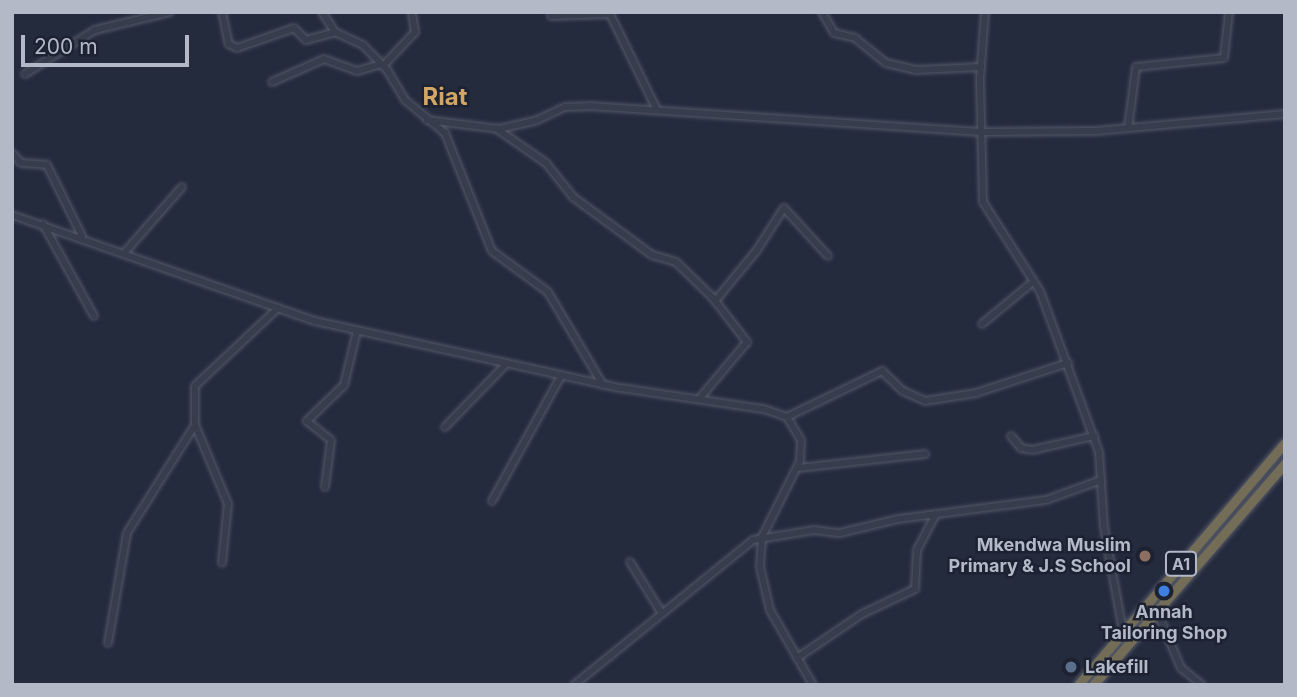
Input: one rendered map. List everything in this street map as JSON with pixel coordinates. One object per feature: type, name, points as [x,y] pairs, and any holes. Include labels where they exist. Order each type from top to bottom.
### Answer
[{"type":"highway","name":"A1","points":[[1078,685],[1285,443]]},
{"type":"highway","name":"A1","points":[[1093,685],[1285,463]]},
{"type":"street","points":[[25,74],[95,30],[170,12]]},
{"type":"street","points":[[222,12],[229,44],[237,48],[294,28],[306,40],[335,32]]},
{"type":"street","points":[[322,12],[335,32],[359,42],[382,65],[405,100],[447,136],[492,251],[548,292],[603,384]]},
{"type":"street","points":[[272,82],[324,59],[358,71],[382,65],[416,31],[412,12]]},
{"type":"street","points":[[822,12],[834,33],[855,38],[886,63],[916,70],[981,67]]},
{"type":"street","points":[[985,12],[980,132],[986,212],[1034,281],[1068,363],[1094,436],[1101,480],[1105,539],[1122,632]]},
{"type":"street","points":[[1128,128],[1136,67],[1224,58],[1229,12]]},
{"type":"street","points":[[551,16],[609,13],[656,108]]},
{"type":"street","points":[[427,120],[497,129],[537,120],[565,107],[656,108],[854,127],[980,132],[1128,128],[1285,114]]},
{"type":"street","points":[[497,129],[546,163],[573,197],[652,255],[676,262],[715,301],[747,344],[701,398]]},
{"type":"street","points":[[12,153],[21,163],[47,165],[82,236]]},
{"type":"street","points":[[126,251],[182,187]]},
{"type":"street","points":[[715,301],[757,250],[784,208],[828,256]]},
{"type":"street","points":[[12,215],[126,251],[278,308],[357,331],[561,376],[701,398],[787,417],[882,371],[903,391],[925,401],[975,393],[1068,363]]},
{"type":"street","points":[[43,224],[94,316]]},
{"type":"street","points":[[982,324],[1034,281]]},
{"type":"street","points":[[222,563],[228,504],[195,425],[193,393],[198,382],[278,308]]},
{"type":"street","points":[[326,487],[331,440],[307,421],[344,385],[357,331]]},
{"type":"street","points":[[445,427],[506,364]]},
{"type":"street","points":[[492,501],[561,376]]},
{"type":"street","points":[[787,417],[801,440],[799,468],[762,537],[760,567],[765,595],[813,685]]},
{"type":"street","points":[[108,643],[127,533],[195,425]]},
{"type":"street","points":[[1011,436],[1021,447],[1032,450],[1094,436]]},
{"type":"street","points":[[799,468],[925,454]]},
{"type":"street","points":[[574,685],[739,548],[762,537],[814,530],[840,533],[936,514],[1046,500],[1101,480]]},
{"type":"street","points":[[797,659],[862,614],[915,589],[917,551],[936,514]]},
{"type":"street","points":[[630,562],[661,612]]},
{"type":"street","points":[[1157,611],[1181,668],[1199,684]]},
{"type":"place","name":"Mkendwa Muslim Primary & J.S School","points":[[1145,556]]},
{"type":"place","name":"Annah Tailoring Shop","points":[[1164,591]]},
{"type":"place","name":"Lakefill","points":[[1071,667]]},
{"type":"district","name":"Riat","points":[[445,97]]}]
